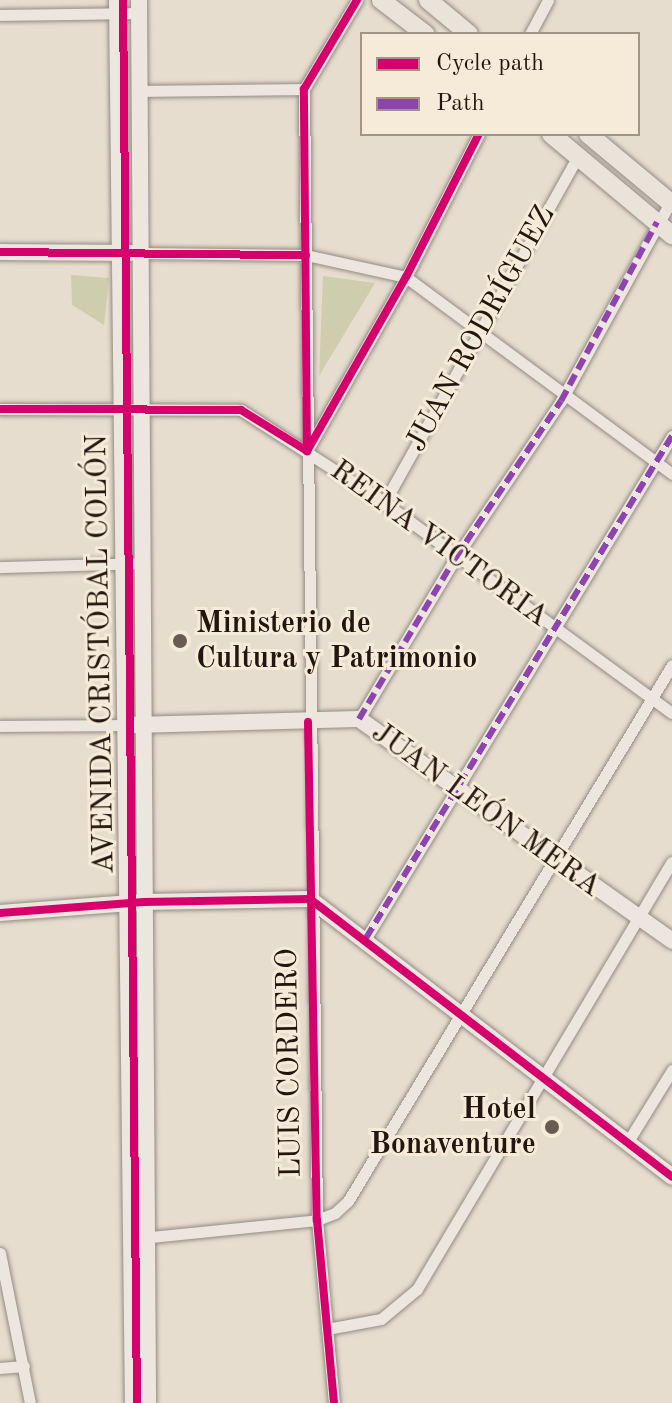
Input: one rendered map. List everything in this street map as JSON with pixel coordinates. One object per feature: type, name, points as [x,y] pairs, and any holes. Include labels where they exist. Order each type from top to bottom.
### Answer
[{"type":"main road","points":[[381,0],[422,32]]},
{"type":"main road","points":[[428,0],[467,32]]},
{"type":"main road","points":[[553,136],[672,235]]},
{"type":"main road","points":[[590,136],[671,202]]},
{"type":"street","points":[[139,91],[304,89],[357,0]]},
{"type":"street","points":[[531,32],[548,0]]},
{"type":"street","name":"AVENIDA CRISTÓBAL COLÓN","points":[[117,6],[123,725],[136,903]]},
{"type":"street","points":[[0,15],[139,7]]},
{"type":"street","name":"AVENIDA CRISTÓBAL COLÓN","points":[[133,1403],[139,1239],[136,903],[143,725],[139,7]]},
{"type":"street","name":"LUIS CORDERO","points":[[304,89],[310,899],[317,1220],[334,1403]]},
{"type":"street","points":[[307,451],[406,277],[478,136]]},
{"type":"street","name":"JUAN RODRÍGUEZ","points":[[384,503],[479,328],[578,156]]},
{"type":"street","points":[[359,719],[456,557],[566,393],[657,222],[671,202]]},
{"type":"street","points":[[0,252],[306,255],[406,277],[479,328],[672,474]]},
{"type":"street","name":"REINA VICTORIA","points":[[0,409],[241,410],[384,503],[672,713]]},
{"type":"street","points":[[366,938],[672,436]]},
{"type":"street","points":[[0,567],[142,563]]},
{"type":"street","points":[[139,1239],[317,1220],[335,1213],[348,1201],[672,665]]},
{"type":"street","name":"JUAN LEÓN MERA","points":[[0,726],[359,719],[672,941]]},
{"type":"street","points":[[327,1329],[381,1319],[417,1289],[672,862]]},
{"type":"street","points":[[0,913],[136,903],[310,899],[366,938],[672,1177]]},
{"type":"street","points":[[627,1143],[672,1070]]},
{"type":"street","name":"AVENIDA CRISTÓBAL COLÓN","points":[[139,1239],[148,1403]]},
{"type":"street","points":[[0,1253],[30,1403]]},
{"type":"street","points":[[0,1368],[24,1366]]},
{"type":"green space","points":[[71,275],[109,278],[104,325],[72,305]]},
{"type":"green space","points":[[323,276],[375,283],[319,376]]},
{"type":"marked path","points":[[359,719],[456,557],[561,401],[657,222]]},
{"type":"marked path","points":[[366,938],[672,436]]},
{"type":"cycle path","points":[[123,0],[137,1403]]},
{"type":"cycle path","points":[[307,451],[304,89],[357,0]]},
{"type":"cycle path","points":[[307,451],[406,277],[478,136]]},
{"type":"cycle path","points":[[0,252],[306,255]]},
{"type":"cycle path","points":[[0,409],[241,410],[307,451]]},
{"type":"cycle path","points":[[308,722],[317,1220],[334,1403]]},
{"type":"cycle path","points":[[0,913],[144,902],[310,899],[672,1177]]},
{"type":"place","name":"Ministerio de Cultura y Patrimonio","points":[[180,641]]},
{"type":"place","name":"Hotel Bonaventure","points":[[552,1127]]}]
